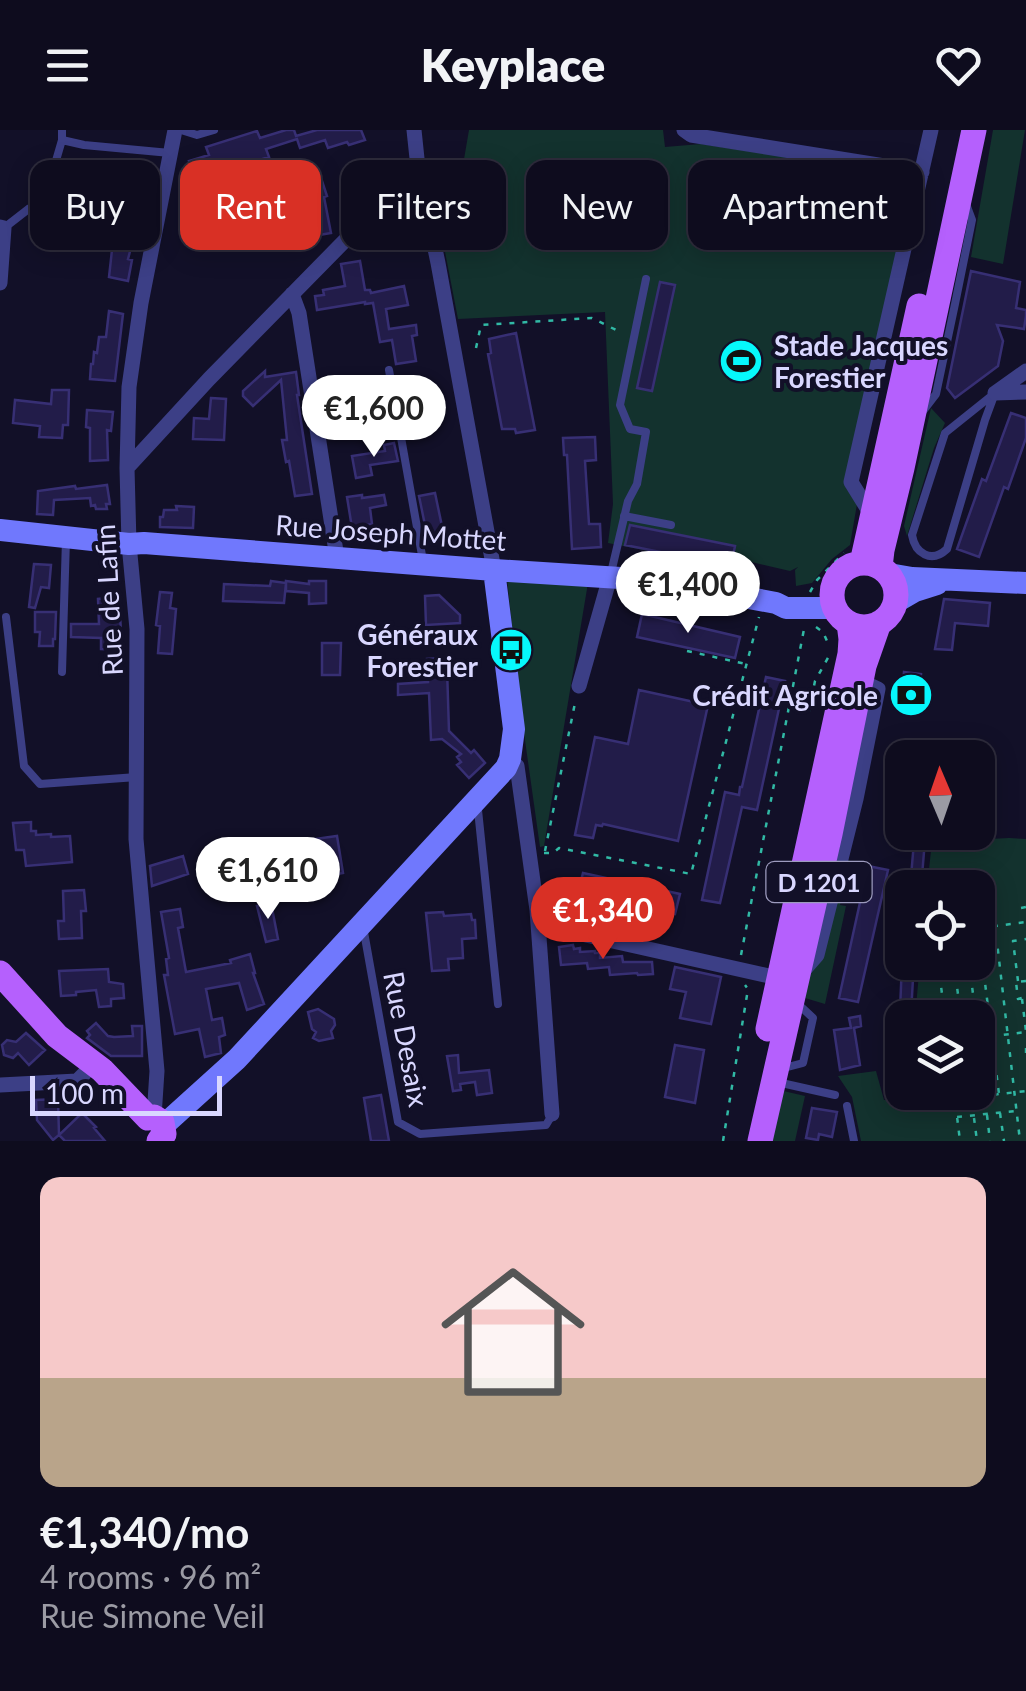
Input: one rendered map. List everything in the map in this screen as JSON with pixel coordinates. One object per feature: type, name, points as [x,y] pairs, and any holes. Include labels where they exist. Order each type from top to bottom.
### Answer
[{"type":"main road","points":[[877,568],[911,426],[969,132]]},
{"type":"main road","points":[[877,568],[872,516],[969,132]]},
{"type":"main road","points":[[846,568],[877,568],[894,582],[896,602],[879,623],[860,626],[839,607],[835,582],[846,568]]},
{"type":"main road","name":"D 1201","points":[[760,1141],[774,1076],[782,982],[850,653],[851,640],[839,607]]},
{"type":"main road","name":"D 1201","points":[[744,1141],[782,982],[879,623]]},
{"type":"main road","points":[[0,973],[57,1036],[155,1130]]},
{"type":"street","name":"Rue de Lafin","points":[[155,1130],[158,1071],[136,839],[137,629],[127,468],[132,370],[141,303],[170,153],[178,130]]},
{"type":"street","points":[[414,130],[417,160]]},
{"type":"street","points":[[684,130],[692,135],[847,160]]},
{"type":"street","points":[[923,167],[931,130]]},
{"type":"street","points":[[0,282],[2,228]]},
{"type":"street","points":[[127,468],[341,244]]},
{"type":"street","points":[[155,1130],[237,1059],[496,779],[510,759],[514,729],[494,570],[435,250]]},
{"type":"street","points":[[872,516],[851,482],[904,250]]},
{"type":"street","points":[[292,294],[299,312],[337,558]]},
{"type":"street","points":[[996,393],[1026,371]]},
{"type":"street","points":[[996,393],[1026,392]]},
{"type":"street","name":"Rue Joseph Mottet","points":[[0,530],[129,544],[652,580],[769,602],[818,596],[839,607]]},
{"type":"street","points":[[877,568],[950,580],[1026,583]]},
{"type":"street","points":[[579,686],[610,577]]},
{"type":"street","points":[[896,602],[915,591],[950,580]]},
{"type":"street","points":[[510,759],[517,766],[539,930],[552,1114]]},
{"type":"street","points":[[539,930],[559,929],[782,982]]},
{"type":"street","points":[[0,1085],[77,1081],[93,1072]]},
{"type":"lane","points":[[178,130],[197,135],[214,130]]},
{"type":"lane","points":[[2,228],[31,207],[54,164],[62,135],[84,145],[170,153]]},
{"type":"lane","points":[[610,577],[646,432],[630,429],[620,405],[646,278]]},
{"type":"lane","points":[[389,370],[424,565]]},
{"type":"lane","points":[[996,393],[947,549],[933,557],[923,555],[914,546],[912,534],[945,434],[996,393]]},
{"type":"lane","points":[[624,516],[671,526]]},
{"type":"lane","points":[[62,672],[66,539]]},
{"type":"lane","points":[[6,617],[24,766],[40,784],[138,777]]},
{"type":"lane","points":[[473,803],[478,810],[498,1004]]},
{"type":"lane","name":"Rue Desaix","points":[[362,922],[398,1122],[420,1134],[546,1124],[552,1114]]},
{"type":"lane","points":[[774,1076],[835,1094]]},
{"type":"lane","points":[[848,1106],[854,1141]]},
{"type":"path","points":[[476,348],[480,325],[574,319],[592,318],[634,339]]},
{"type":"path","points":[[579,686],[545,853],[559,848],[691,874],[748,664],[769,602]]},
{"type":"path","points":[[723,1141],[748,989],[737,975],[806,621],[823,632],[830,643],[830,653],[815,681],[809,711]]},
{"type":"path","points":[[687,652],[748,664]]},
{"type":"path","points":[[995,926],[1026,922]]},
{"type":"path","points":[[995,1036],[1026,1032],[1024,998],[1018,998],[1013,941],[1026,939]]},
{"type":"path","points":[[995,942],[1020,1141]]},
{"type":"path","points":[[1018,982],[1026,980]]},
{"type":"path","points":[[1026,1048],[1026,1061]]},
{"type":"path","points":[[995,1061],[999,1094]]},
{"type":"path","points":[[995,1095],[1026,1091]]},
{"type":"path","points":[[956,1110],[960,1141]]},
{"type":"path","points":[[957,1116],[1016,1111]]},
{"type":"path","points":[[1000,1112],[1004,1141]]},
{"type":"path","points":[[987,1114],[990,1141]]},
{"type":"path","points":[[974,1115],[977,1141]]},
{"type":"green space","name":"Stade Jacques Forestier","points":[[469,130],[663,130],[665,147],[701,144],[806,160],[688,160],[688,250],[900,250],[846,488],[857,504],[850,545],[812,583],[796,586],[798,567],[790,571],[743,560],[740,569],[608,543],[613,504],[605,312],[458,319],[445,250],[506,250],[506,160],[464,160]]},
{"type":"green space","points":[[993,130],[1025,130],[1003,264],[971,257]]},
{"type":"green space","points":[[931,408],[945,423],[907,536],[904,526]]},
{"type":"green space","points":[[507,579],[588,583],[544,846],[540,847],[522,719]]},
{"type":"green space","points":[[995,839],[1026,839],[1026,1141],[861,1141],[852,1097],[838,1076],[876,1071],[885,1110],[995,1110],[995,1000],[917,1000],[918,980],[995,980],[995,870],[929,870],[931,850],[995,850]]},
{"type":"green space","points":[[848,860],[840,905],[846,906],[825,1004],[805,998],[809,973]]},
{"type":"green space","points":[[779,1090],[805,1096],[795,1141],[768,1141]]},
{"type":"building","points":[[286,130],[294,130],[296,136],[317,130],[361,130],[365,140],[328,148],[325,140],[300,148],[297,139],[266,149],[269,157],[259,160],[192,160],[209,155],[206,147],[257,131],[260,138]]},
{"type":"building","points":[[321,181],[327,196],[324,197],[331,233],[321,235]]},
{"type":"building","points":[[112,250],[130,250],[128,281],[109,277]]},
{"type":"building","points":[[360,261],[365,290],[371,293],[404,286],[408,305],[386,309],[389,329],[416,325],[417,335],[412,336],[416,361],[396,364],[392,340],[380,342],[373,303],[317,310],[315,296],[324,295],[323,290],[345,286],[341,264]]},
{"type":"building","points":[[971,271],[1020,282],[1016,308],[1026,310],[1026,316],[1024,329],[997,325],[1003,341],[998,366],[955,398],[947,388]]},
{"type":"building","points":[[660,282],[675,285],[652,391],[637,388]]},
{"type":"building","points":[[109,311],[123,314],[115,381],[90,379],[99,337],[106,337]]},
{"type":"building","points":[[516,333],[535,430],[516,433],[515,429],[502,429],[488,354],[489,339]]},
{"type":"building","points":[[265,371],[265,377],[296,372],[312,494],[295,496],[282,440],[287,440],[281,380],[253,406],[243,396],[243,391]]},
{"type":"building","points":[[52,390],[69,390],[68,425],[63,425],[62,438],[39,437],[40,426],[13,423],[15,400],[51,404]]},
{"type":"building","points":[[211,398],[226,399],[224,440],[193,439],[194,418],[209,419]]},
{"type":"building","points":[[87,410],[113,412],[111,431],[107,430],[108,460],[90,461]]},
{"type":"building","points":[[1011,413],[1026,418],[1026,438],[979,557],[957,549]]},
{"type":"building","points":[[595,437],[596,460],[585,461],[589,524],[600,524],[601,547],[572,549],[563,438]]},
{"type":"building","points":[[394,443],[398,461],[370,465],[372,475],[356,478],[352,456],[385,451],[384,445]]},
{"type":"building","points":[[107,485],[107,509],[91,506],[90,498],[54,500],[53,515],[37,514],[38,491]]},
{"type":"building","points":[[435,493],[443,531],[427,535],[419,496]]},
{"type":"building","points":[[384,495],[386,505],[370,508],[372,524],[352,528],[347,497]]},
{"type":"building","points":[[176,506],[194,507],[193,528],[160,527],[164,510],[177,510]]},
{"type":"building","points":[[630,525],[735,546],[731,566],[625,545]]},
{"type":"building","points":[[34,564],[51,565],[49,588],[41,587],[35,608],[29,607]]},
{"type":"building","points":[[271,581],[286,583],[284,603],[223,601],[224,584],[270,586]]},
{"type":"building","points":[[286,581],[326,581],[326,603],[309,604],[309,593],[286,591]]},
{"type":"building","points":[[160,592],[172,593],[170,608],[176,609],[172,654],[158,653]]},
{"type":"building","points":[[439,595],[460,615],[460,623],[426,625],[425,596]]},
{"type":"building","points":[[119,597],[122,650],[101,649],[101,638],[71,637],[71,624],[99,624],[98,599]]},
{"type":"building","points":[[944,599],[990,603],[988,626],[955,623],[952,650],[935,649]]},
{"type":"building","points":[[35,612],[56,612],[53,646],[39,646]]},
{"type":"building","points":[[642,614],[740,637],[735,658],[637,637]]},
{"type":"building","points":[[322,643],[341,643],[340,675],[322,675]]},
{"type":"building","points":[[441,658],[441,668],[447,668],[449,731],[485,763],[469,778],[457,765],[461,754],[442,739],[431,740],[429,693],[398,695],[398,684],[428,682],[427,659]]},
{"type":"building","name":"Crédit Agricole","points":[[904,672],[921,674],[918,708],[901,707]]},
{"type":"building","points":[[766,677],[785,681],[757,810],[742,807],[720,903],[702,900],[725,792],[739,795],[742,787]]},
{"type":"building","points":[[639,690],[708,705],[678,841],[603,824],[596,825],[593,838],[575,835],[595,737],[628,744]]},
{"type":"building","points":[[31,822],[31,831],[36,831],[36,835],[70,836],[72,862],[26,866],[24,850],[16,850],[13,823]]},
{"type":"building","points":[[337,836],[343,873],[315,878],[308,840]]},
{"type":"building","points":[[913,850],[924,850],[922,870],[912,870]]},
{"type":"building","points":[[183,856],[188,874],[152,886],[150,866]]},
{"type":"building","points":[[868,866],[888,870],[858,1002],[839,998]]},
{"type":"building","points":[[583,873],[680,894],[675,914],[578,892]]},
{"type":"building","points":[[84,890],[82,938],[59,939],[58,921],[64,921],[63,891]]},
{"type":"building","points":[[271,903],[278,939],[266,942],[257,906]]},
{"type":"building","points":[[180,909],[183,927],[178,928],[186,972],[231,963],[230,960],[250,954],[264,1004],[247,1010],[239,983],[206,989],[212,1020],[222,1018],[225,1035],[219,1037],[221,1053],[205,1057],[199,1029],[175,1034],[164,975],[168,975],[169,958],[161,912]]},
{"type":"building","points":[[443,912],[444,916],[471,914],[476,938],[462,939],[463,958],[448,959],[449,970],[432,971],[426,913]]},
{"type":"building","points":[[573,945],[580,952],[600,953],[600,958],[622,956],[623,962],[652,962],[653,974],[610,975],[609,967],[588,969],[587,963],[561,965],[559,947]]},
{"type":"building","points":[[675,967],[721,977],[711,1024],[680,1018],[686,992],[670,989]]},
{"type":"building","points":[[108,969],[109,982],[123,984],[124,998],[111,999],[111,1006],[99,1007],[96,990],[61,996],[59,971]]},
{"type":"building","points":[[901,980],[913,980],[912,1000],[900,1000]]},
{"type":"building","points":[[318,1009],[334,1019],[333,1038],[313,1038],[316,1032],[308,1012]]},
{"type":"building","points":[[860,1016],[861,1026],[854,1028],[860,1065],[840,1070],[834,1030],[851,1028],[849,1018]]},
{"type":"building","points":[[96,1023],[114,1037],[133,1036],[132,1026],[142,1026],[142,1056],[111,1056],[87,1038],[87,1031]]},
{"type":"building","points":[[26,1033],[45,1050],[29,1065],[18,1053],[13,1058],[4,1055],[2,1045],[7,1040],[16,1042]]},
{"type":"building","points":[[675,1045],[704,1050],[695,1103],[665,1097]]},
{"type":"building","points":[[458,1055],[459,1073],[489,1070],[492,1093],[477,1095],[475,1082],[460,1084],[461,1090],[453,1091],[447,1056]]},
{"type":"building","points":[[381,1095],[389,1141],[371,1141],[364,1098]]},
{"type":"building","points":[[58,1099],[59,1135],[53,1140],[37,1120],[36,1100]]},
{"type":"building","points":[[812,1108],[837,1112],[832,1137],[819,1134],[818,1140],[806,1138]]},
{"type":"building","points":[[82,1113],[105,1141],[65,1141],[59,1135]]},
{"type":"place","name":"Stade Jacques Forestier","points":[[741,361]]},
{"type":"place","name":"Généraux Forestier","points":[[511,650]]},
{"type":"place","name":"Crédit Agricole","points":[[911,695]]}]
